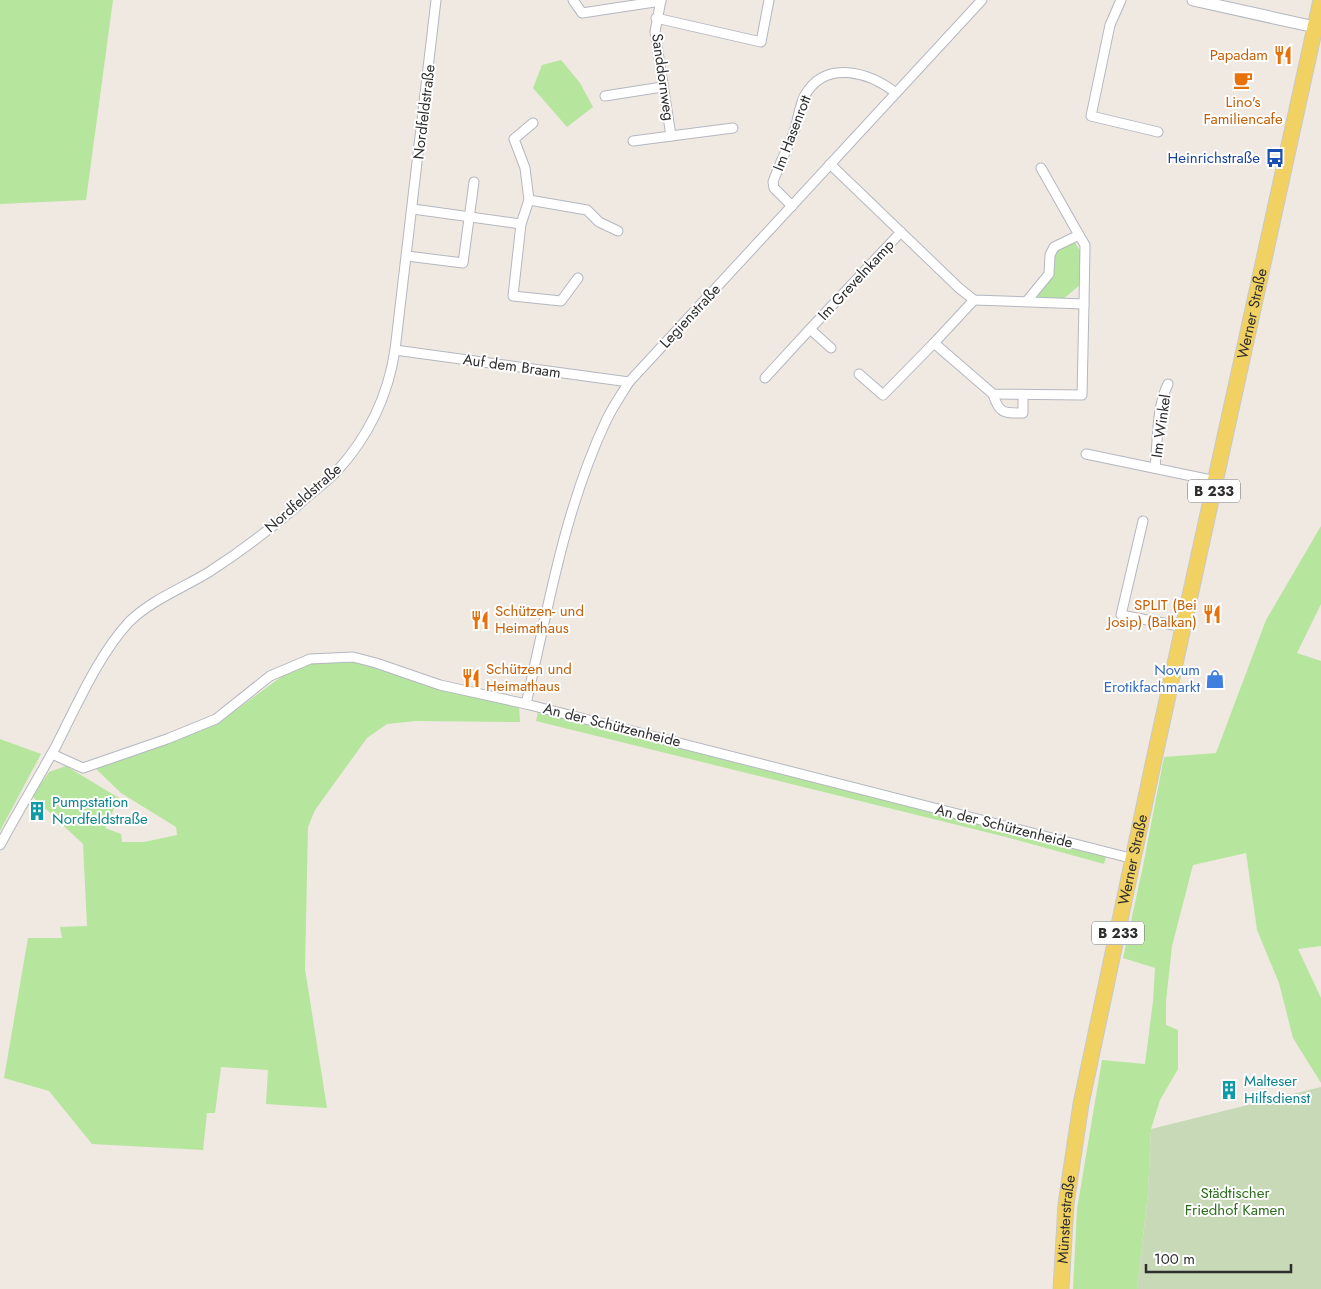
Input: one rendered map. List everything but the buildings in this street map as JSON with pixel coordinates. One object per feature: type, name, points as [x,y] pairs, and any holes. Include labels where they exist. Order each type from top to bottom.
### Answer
[{"type":"main road","name":"Werner Straße","points":[[1073,1150],[1094,1040],[1321,0]]},
{"type":"main road","name":"Münsterstraße","points":[[1061,1289],[1066,1204],[1073,1150]]},
{"type":"street","name":"Nordfeldstraße","points":[[0,845],[52,754],[97,668],[129,622],[141,612],[210,572],[248,545],[325,482],[348,458],[368,430],[382,403],[395,350],[413,210],[436,0]]},
{"type":"street","name":"Sanddornweg","points":[[573,0],[582,13],[661,0],[654,32],[671,136]]},
{"type":"street","name":"Sanddornweg","points":[[656,18],[761,42],[769,0]]},
{"type":"street","name":"Legienstraße","points":[[526,704],[563,541],[589,460],[606,419],[629,382],[982,0]]},
{"type":"street","points":[[1122,0],[1110,25],[1091,116],[1158,132]]},
{"type":"street","points":[[1193,0],[1315,27]]},
{"type":"street","name":"Im Hasenrott","points":[[792,206],[774,188],[773,183],[793,134],[805,96],[812,86],[826,76],[848,73],[876,80],[896,93]]},
{"type":"street","points":[[605,96],[662,87]]},
{"type":"street","points":[[533,123],[514,138],[525,168],[529,200],[521,224],[514,296],[561,301],[578,278]]},
{"type":"street","name":"Sanddornweg","points":[[633,141],[733,128]]},
{"type":"street","name":"Im Grevelnkamp","points":[[830,164],[959,288],[974,300]]},
{"type":"street","points":[[993,394],[1082,395],[1085,245],[1041,168]]},
{"type":"street","points":[[407,256],[462,263],[474,182]]},
{"type":"street","points":[[529,200],[587,210],[599,222],[618,231]]},
{"type":"street","points":[[413,210],[521,224]]},
{"type":"street","name":"Im Grevelnkamp","points":[[765,378],[901,232]]},
{"type":"street","points":[[1026,302],[1049,274],[1050,254],[1054,247],[1079,235]]},
{"type":"street","points":[[859,374],[883,396],[974,300],[1084,304]]},
{"type":"street","name":"Im Grevelnkamp","points":[[810,329],[831,348]]},
{"type":"street","points":[[934,343],[993,394],[996,406],[1004,413],[1023,413],[1023,395]]},
{"type":"street","name":"Auf dem Braam","points":[[395,350],[629,382]]},
{"type":"street","name":"Im Winkel","points":[[1155,468],[1160,417],[1164,392],[1168,384]]},
{"type":"street","name":"Im Winkel","points":[[1086,454],[1216,481]]},
{"type":"street","points":[[1143,521],[1121,615],[1184,627]]},
{"type":"street","name":"An der Schützenheide","points":[[52,754],[83,768],[216,719],[270,676],[310,659],[353,657],[440,685],[526,704],[1134,859]]},
{"type":"green space","points":[[0,0],[113,0],[86,200],[0,204]]},
{"type":"green space","points":[[561,60],[580,83],[593,107],[567,127],[533,88],[542,65]]},
{"type":"green space","points":[[1074,241],[1082,254],[1080,285],[1062,300],[1035,299],[1052,256],[1056,251]]},
{"type":"green space","points":[[1321,526],[1321,604],[1297,653],[1321,661],[1321,946],[1298,949],[1321,998],[1321,1083],[1293,1038],[1279,983],[1257,930],[1246,853],[1193,865],[1172,946],[1166,1001],[1166,1025],[1178,1030],[1178,1069],[1160,1100],[1151,1129],[1148,1193],[1137,1289],[1073,1289],[1077,1209],[1102,1060],[1145,1064],[1155,968],[1123,958],[1164,757],[1216,753],[1266,620]]},
{"type":"green space","points":[[334,661],[357,662],[434,688],[519,705],[520,722],[416,721],[387,724],[367,738],[315,810],[308,827],[305,969],[327,1108],[266,1104],[268,1070],[221,1067],[215,1113],[207,1113],[203,1150],[92,1144],[49,1091],[4,1078],[28,938],[62,938],[60,927],[87,926],[83,844],[32,796],[49,772],[66,766],[119,798],[105,828],[121,834],[122,842],[144,842],[177,835],[176,827],[121,793],[95,768],[217,724],[281,677],[311,664]]},
{"type":"green space","points":[[538,712],[1106,857],[1104,864],[1010,838],[536,721]]},
{"type":"green space","points":[[0,739],[41,754],[0,831]]},
{"type":"green space","name":"Städtischer Friedhof Kamen","points":[[1321,1087],[1321,1289],[1137,1289],[1148,1193],[1151,1129]]},
{"type":"place","name":"Papadam","points":[[1283,55]]},
{"type":"place","name":"Lino's Familiencafe","points":[[1243,80]]},
{"type":"place","name":"Heinrichstraße","points":[[1275,158]]},
{"type":"place","name":"SPLIT (Bei Josip) (Balkan)","points":[[1212,614]]},
{"type":"place","name":"Schützen- und Heimathaus","points":[[480,620]]},
{"type":"place","name":"Schützen und Heimathaus","points":[[471,678]]},
{"type":"place","name":"Novum Erotikfachmarkt","points":[[1215,679]]},
{"type":"place","name":"Pumpstation Nordfeldstraße","points":[[37,811]]},
{"type":"place","name":"Malteser Hilfsdienst","points":[[1229,1090]]}]
